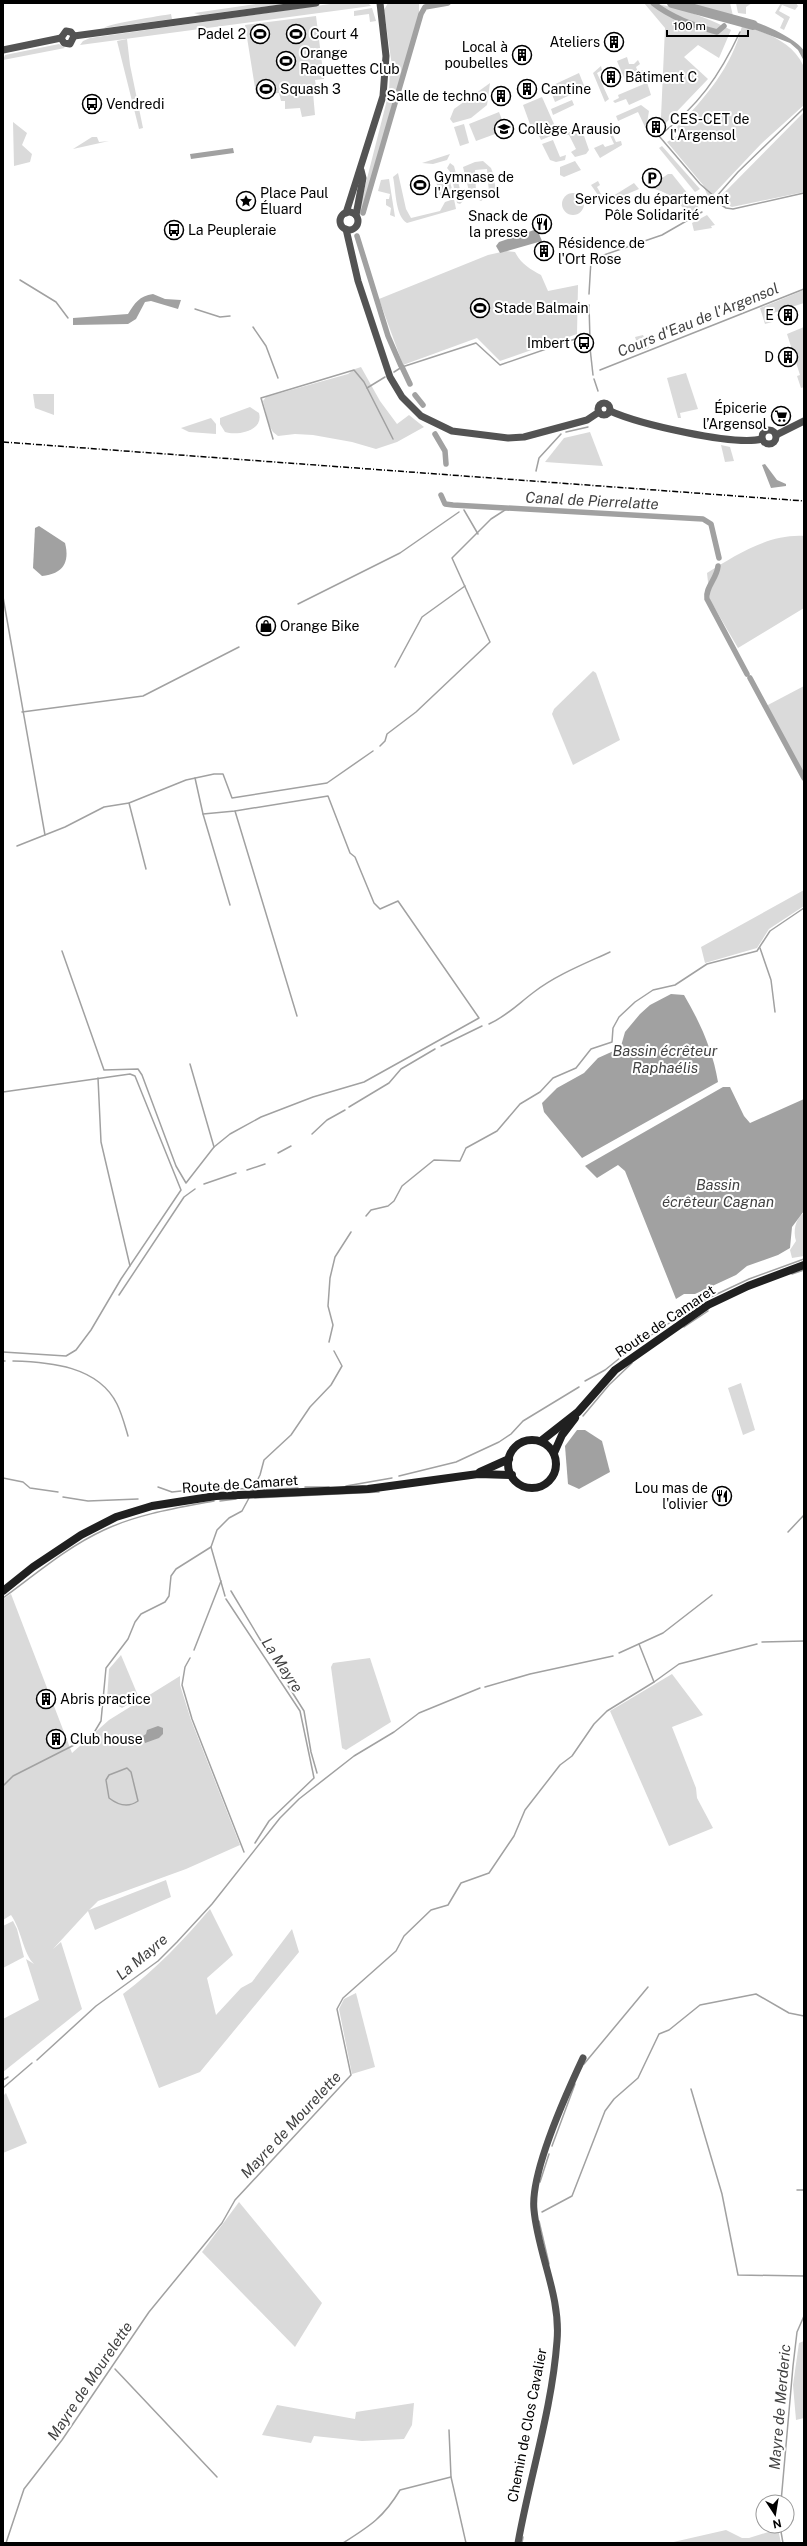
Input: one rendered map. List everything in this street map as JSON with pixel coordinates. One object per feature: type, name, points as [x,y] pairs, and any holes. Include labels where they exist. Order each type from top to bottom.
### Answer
[{"type":"main road","name":"Route de Camaret","points":[[3,1591],[64,1545],[116,1517],[182,1500],[242,1495],[352,1491],[478,1474],[512,1476],[525,1487],[536,1488],[544,1485],[554,1473],[554,1453],[558,1442],[578,1412],[616,1370],[708,1305],[748,1286],[804,1265]]},
{"type":"main road","name":"Route de Camaret","points":[[478,1474],[509,1459],[517,1445],[527,1441],[541,1441],[578,1412]]},
{"type":"main road","points":[[541,1441],[554,1453]]},
{"type":"main road","points":[[509,1459],[512,1476]]},
{"type":"street","points":[[3,50],[61,38],[66,31],[71,32],[74,36],[316,3]]},
{"type":"street","points":[[350,229],[358,222],[356,215],[363,178],[362,170],[383,96],[386,77],[386,56],[380,3]]},
{"type":"street","points":[[362,170],[356,177],[346,213],[341,220],[350,229],[358,281],[390,377],[406,402],[425,419],[441,427],[462,433],[515,438],[587,420],[599,412]]},
{"type":"street","points":[[346,213],[356,215]]},
{"type":"street","points":[[599,412],[598,406],[604,402],[610,405],[610,411]]},
{"type":"street","points":[[599,412],[605,415],[610,411]]},
{"type":"street","points":[[610,411],[632,419],[729,440],[762,439],[765,443],[770,444],[775,441],[776,435],[804,421]]},
{"type":"street","name":"Chemin de Clos Cavalier","points":[[518,2543],[548,2402],[558,2340],[556,2314],[535,2220],[534,2194],[551,2136],[583,2058]]},
{"type":"shaded area","points":[[263,3],[293,3],[201,15],[194,13]]},
{"type":"shaded area","points":[[337,3],[368,3],[371,6],[80,45],[83,41],[90,38]]},
{"type":"shaded area","points":[[388,3],[419,3],[419,15],[361,215],[359,210],[389,92],[390,67],[392,66],[384,10]]},
{"type":"shaded area","points":[[644,3],[677,8],[731,30],[719,58],[698,45],[684,57],[708,79],[663,126],[661,117],[665,28]]},
{"type":"shaded area","points":[[679,3],[730,3],[733,16]]},
{"type":"shaded area","points":[[736,3],[752,3],[746,7],[746,14],[738,13]]},
{"type":"shaded area","points":[[781,3],[796,3],[798,6],[795,10],[782,5],[779,11],[790,17],[784,30],[780,28],[784,19],[775,13]]},
{"type":"shaded area","points":[[372,8],[376,21],[370,22],[369,14],[354,16],[354,11]]},
{"type":"shaded area","points":[[171,14],[172,19],[104,28],[125,22]]},
{"type":"shaded area","name":"Orange Raquettes Club","points":[[316,16],[324,79],[315,80],[317,92],[313,93],[315,115],[302,117],[300,108],[285,109],[285,101],[281,101],[279,93],[256,94],[245,25]]},
{"type":"shaded area","points":[[742,26],[768,34],[785,44],[798,57],[803,65],[805,73],[804,105],[761,144],[709,199],[703,185],[667,142],[680,134],[676,128],[716,81],[732,55]]},
{"type":"shaded area","points":[[127,39],[130,65],[143,128],[139,129],[117,41]]},
{"type":"shaded area","points":[[59,44],[65,48],[3,60],[5,55]]},
{"type":"shaded area","points":[[627,57],[629,64],[634,64],[638,60],[640,64],[636,67],[638,72],[643,70],[651,95],[629,105],[626,99],[615,103],[613,101],[619,98],[618,95],[644,84],[639,74],[625,80],[617,61]]},
{"type":"shaded area","points":[[601,66],[602,70],[597,73],[609,99],[605,102],[593,73]]},
{"type":"shaded area","points":[[579,73],[585,88],[555,102],[549,87]]},
{"type":"shaded area","points":[[490,83],[487,105],[471,118],[453,123],[450,119],[454,109]]},
{"type":"shaded area","points":[[542,97],[558,133],[541,140],[534,125],[531,127],[523,105]]},
{"type":"shaded area","points":[[572,100],[574,105],[553,115],[551,109]]},
{"type":"shaded area","points":[[641,105],[649,111],[646,129],[638,112],[618,121],[616,116]]},
{"type":"shaded area","points":[[499,112],[506,130],[476,141],[469,124]]},
{"type":"shaded area","points":[[804,112],[804,192],[732,207],[717,200]]},
{"type":"shaded area","points":[[13,122],[27,133],[22,145],[32,154],[30,162],[14,166]]},
{"type":"shaded area","points":[[464,124],[469,143],[460,146],[454,127]]},
{"type":"shaded area","points":[[577,129],[583,133],[589,150],[586,154],[575,157],[571,152],[576,149],[569,135],[562,135]]},
{"type":"shaded area","points":[[610,129],[616,142],[621,141],[622,145],[600,158],[594,148],[603,144],[605,147],[614,144],[609,133],[601,135],[601,133]]},
{"type":"shaded area","points":[[92,137],[97,137],[99,142],[109,141],[73,149]]},
{"type":"shaded area","points":[[553,140],[560,157],[566,155],[565,160],[556,162],[550,160],[542,144]]},
{"type":"shaded area","points":[[662,146],[700,189],[695,192],[659,148]]},
{"type":"shaded area","points":[[450,154],[447,160],[433,164],[422,163]]},
{"type":"shaded area","points":[[483,161],[491,168],[494,176],[488,178],[487,169],[475,170],[476,191],[489,191],[488,182],[494,181],[496,189],[481,201],[470,195],[463,167],[475,162]]},
{"type":"shaded area","points":[[575,161],[581,170],[564,177],[560,175],[560,167]]},
{"type":"shaded area","points":[[450,163],[454,166],[463,201],[460,204],[457,203],[451,173],[447,168]]},
{"type":"shaded area","points":[[398,173],[406,209],[411,218],[440,211],[445,202],[454,199],[456,209],[407,223],[403,220],[398,209],[393,177]]},
{"type":"shaded area","points":[[668,174],[672,174],[700,209],[689,215],[666,193],[648,188]]},
{"type":"shaded area","points":[[448,175],[454,196],[441,199],[435,178]]},
{"type":"shaded area","points":[[389,179],[395,217],[390,215],[391,208],[386,205],[386,199],[389,199],[390,194],[378,191],[381,180]]},
{"type":"shaded area","points":[[598,181],[600,185],[597,187],[605,201],[634,183],[639,189],[599,206],[598,195],[591,185]]},
{"type":"shaded area","points":[[569,193],[577,193],[584,200],[584,208],[577,215],[569,215],[562,208],[562,200]]},
{"type":"shaded area","points":[[707,215],[715,225],[711,226],[712,228],[694,231],[692,223]]},
{"type":"shaded area","name":"Stade Balmain","points":[[506,251],[515,252],[523,263],[541,275],[548,291],[578,285],[577,334],[500,361],[477,338],[403,365],[379,299],[488,255]]},
{"type":"shaded area","points":[[804,290],[804,303],[770,314],[772,322],[765,324],[760,308]]},
{"type":"shaded area","points":[[804,327],[804,387],[801,388],[797,376],[800,375],[787,334]]},
{"type":"shaded area","points":[[643,335],[649,348],[640,351],[635,337]]},
{"type":"shaded area","points":[[361,367],[380,401],[397,424],[409,415],[424,427],[397,442],[376,449],[352,442],[313,435],[295,434],[278,436],[273,432],[269,425],[263,401],[266,397],[348,374]]},
{"type":"shaded area","points":[[686,373],[698,409],[680,413],[681,418],[678,418],[667,378]]},
{"type":"shaded area","points":[[33,394],[54,394],[54,415],[35,408]]},
{"type":"shaded area","points":[[250,407],[259,413],[259,419],[254,428],[248,431],[236,433],[225,432],[220,424],[220,418]]},
{"type":"shaded area","points":[[211,418],[216,424],[216,434],[189,432],[181,428]]},
{"type":"shaded area","points":[[590,432],[603,466],[545,462],[564,438]]},
{"type":"shaded area","points":[[721,445],[730,447],[734,461],[725,462]]},
{"type":"shaded area","points":[[791,536],[804,536],[804,608],[738,648],[710,600],[707,573],[729,559],[765,542]]},
{"type":"shaded area","points":[[593,671],[596,673],[620,740],[573,765],[552,714],[554,709]]},
{"type":"shaded area","points":[[804,686],[804,774],[766,706]]},
{"type":"shaded area","points":[[804,890],[804,906],[769,929],[757,948],[705,963],[701,947]]},
{"type":"shaded area","points":[[804,1213],[804,1256],[792,1258],[790,1250],[796,1241],[795,1233],[797,1222]]},
{"type":"shaded area","points":[[741,1383],[755,1430],[743,1435],[728,1388]]},
{"type":"shaded area","points":[[11,1594],[72,1753],[109,1720],[180,1676],[180,1685],[191,1720],[240,1845],[186,1869],[98,1901],[89,1910],[166,1880],[171,1897],[95,1930],[88,1911],[53,1949],[61,1942],[82,2009],[3,2072],[3,2019],[39,2000],[26,1959],[34,1964],[27,1954],[15,1921],[11,1915],[3,1920],[3,1599]]},
{"type":"shaded area","points":[[121,1655],[139,1698],[122,1708],[107,1700],[109,1669]]},
{"type":"shaded area","points":[[370,1658],[391,1722],[346,1750],[342,1748],[331,1667],[333,1663]]},
{"type":"shaded area","points":[[672,1674],[703,1715],[672,1727],[696,1788],[697,1798],[713,1828],[669,1846],[610,1711]]},
{"type":"shaded area","points":[[210,1909],[233,1955],[207,1978],[216,2015],[241,1988],[252,1982],[292,1929],[299,1952],[200,2072],[159,2088],[123,1994],[147,1975],[169,1954]]},
{"type":"shaded area","points":[[13,1921],[17,1929],[24,1957],[3,1968],[3,1926]]},
{"type":"shaded area","points":[[356,1993],[375,2067],[352,2074],[339,2009],[344,1999]]},
{"type":"shaded area","points":[[6,2093],[27,2143],[3,2153],[3,2096]]},
{"type":"shaded area","points":[[239,2202],[322,2303],[295,2347],[202,2252]]},
{"type":"shaded area","points":[[804,2341],[804,2418],[796,2420],[793,2385],[799,2343]]},
{"type":"shaded area","points":[[414,2403],[412,2425],[404,2439],[362,2441],[314,2436],[311,2443],[262,2435],[277,2405],[355,2419],[356,2412]]},
{"type":"shaded area","points":[[726,2530],[742,2538],[749,2538],[762,2534],[779,2534],[781,2543],[669,2543]]},
{"type":"water","points":[[739,18],[764,25],[793,40],[804,51],[804,61],[798,50],[790,43],[740,24]]},
{"type":"water","points":[[233,148],[234,153],[191,159],[190,154]]},
{"type":"water","points":[[537,229],[542,241],[500,253],[496,246],[499,242]]},
{"type":"water","points":[[153,294],[165,299],[181,300],[178,309],[151,301],[145,302],[136,319],[128,324],[73,325],[73,318],[128,314],[141,298]]},
{"type":"water","points":[[765,464],[777,480],[786,484],[786,486],[771,488],[762,465]]},
{"type":"water","points":[[39,526],[65,543],[66,550],[65,561],[60,570],[49,575],[42,576],[33,568],[35,528]]},
{"type":"water","name":"Bassin écrêteur Raphaélis","points":[[671,994],[684,995],[690,1005],[713,1059],[718,1082],[582,1158],[544,1112],[542,1103],[557,1088],[584,1073],[598,1058],[618,1049],[621,1046],[625,1032],[640,1014],[650,1005]]},
{"type":"water","name":"Bassin écrêteur Cagnan","points":[[723,1087],[730,1087],[744,1116],[750,1123],[804,1099],[804,1211],[792,1227],[790,1248],[778,1255],[747,1266],[736,1275],[695,1294],[684,1294],[676,1299],[625,1171],[618,1165],[597,1178],[585,1166]]},
{"type":"water","points":[[577,1430],[585,1430],[602,1441],[610,1472],[579,1489],[568,1484],[565,1446]]},
{"type":"water","points":[[158,1726],[163,1728],[163,1734],[159,1738],[145,1743],[143,1736],[146,1734],[147,1730]]},
{"type":"waterway","name":"Canal de Pierrelatte","points":[[363,213],[421,14],[425,7],[448,3]]},
{"type":"waterway","name":"Canal de Pierrelatte","points":[[653,3],[675,17],[700,27],[717,32],[724,26]]},
{"type":"waterway","points":[[672,3],[753,25]]},
{"type":"waterway","points":[[715,197],[700,184],[659,136],[673,125],[706,90],[724,63],[740,32]]},
{"type":"waterway","points":[[709,205],[738,172],[804,108]]},
{"type":"waterway","points":[[712,199],[726,208],[733,209],[804,193]]},
{"type":"waterway","points":[[598,257],[662,235],[702,212]]},
{"type":"waterway","name":"Canal de Pierrelatte","points":[[357,236],[388,336],[401,366]]},
{"type":"waterway","points":[[589,294],[591,260]]},
{"type":"waterway","points":[[20,280],[56,302],[68,318]]},
{"type":"waterway","name":"Cours d'Eau de l'Argensol","points":[[600,370],[804,289]]},
{"type":"waterway","points":[[589,305],[590,340]]},
{"type":"waterway","points":[[195,309],[220,317],[230,316]]},
{"type":"waterway","points":[[253,327],[266,346],[278,378]]},
{"type":"waterway","points":[[394,372],[402,367],[476,343],[500,365],[578,338]]},
{"type":"waterway","points":[[590,348],[593,375]]},
{"type":"waterway","name":"Canal de Pierrelatte","points":[[402,367],[410,384]]},
{"type":"waterway","points":[[273,439],[261,398],[354,370],[364,382],[393,439]]},
{"type":"waterway","points":[[367,388],[385,377]]},
{"type":"waterway","points":[[594,379],[598,391]]},
{"type":"waterway","name":"Canal de Pierrelatte","points":[[415,395],[423,405]]},
{"type":"waterway","points":[[566,432],[588,427]]},
{"type":"waterway","name":"Canal de Pierrelatte","points":[[435,434],[445,451],[446,464]]},
{"type":"waterway","points":[[536,471],[539,458],[561,434]]},
{"type":"waterway","name":"Canal de Pierrelatte","points":[[441,495],[445,504],[453,505],[703,519],[711,524],[719,558]]},
{"type":"waterway","points":[[380,746],[385,741],[387,734],[416,712],[490,642],[452,558],[491,519],[508,508]]},
{"type":"waterway","points":[[464,510],[478,534]]},
{"type":"waterway","points":[[298,604],[400,553],[459,512]]},
{"type":"waterway","name":"Canal de Pierrelatte","points":[[718,566],[716,575],[709,587],[707,599],[747,674]]},
{"type":"waterway","points":[[395,667],[422,617],[465,586]]},
{"type":"waterway","points":[[3,597],[45,835]]},
{"type":"waterway","points":[[22,712],[143,696],[239,647]]},
{"type":"waterway","name":"Canal de Pierrelatte","points":[[750,678],[804,778]]},
{"type":"waterway","points":[[17,846],[65,827],[104,807],[129,803],[186,780],[214,774],[223,774],[232,798],[327,783],[373,751]]},
{"type":"waterway","points":[[195,778],[203,814],[230,905]]},
{"type":"waterway","points":[[203,814],[235,811],[328,796],[350,853],[355,857],[374,903],[380,909],[398,901],[479,1018],[364,1082],[313,1097],[261,1117],[230,1134],[214,1147]]},
{"type":"waterway","points":[[129,803],[146,869]]},
{"type":"waterway","points":[[235,811],[297,1016]]},
{"type":"waterway","points":[[366,1216],[371,1210],[388,1206],[394,1201],[402,1186],[434,1160],[460,1161],[466,1148],[497,1131],[520,1104],[540,1092],[553,1078],[576,1068],[591,1049],[612,1042],[613,1028],[619,1017],[635,1002],[653,990],[675,985],[707,964],[757,951],[770,931],[804,908]]},
{"type":"waterway","points":[[760,948],[771,980],[775,1012]]},
{"type":"waterway","points":[[62,951],[104,1070],[138,1069],[142,1075],[176,1166],[186,1183],[214,1147],[190,1064]]},
{"type":"waterway","points":[[489,1024],[507,1014],[534,992],[552,980],[610,952]]},
{"type":"waterway","points":[[441,1046],[482,1026]]},
{"type":"waterway","points":[[349,1107],[389,1083],[401,1069],[435,1049]]},
{"type":"waterway","points":[[3,1092],[130,1074],[135,1076],[181,1190],[121,1279],[91,1330],[76,1350],[66,1356],[3,1352]]},
{"type":"waterway","points":[[98,1078],[101,1142],[130,1266]]},
{"type":"waterway","points":[[312,1134],[327,1120],[345,1110]]},
{"type":"waterway","points":[[278,1153],[291,1146]]},
{"type":"waterway","points":[[247,1170],[265,1164]]},
{"type":"waterway","points":[[204,1184],[236,1173]]},
{"type":"waterway","points":[[119,1295],[184,1197],[195,1189]]},
{"type":"waterway","points":[[329,1342],[333,1325],[328,1306],[330,1278],[335,1257],[351,1232]]},
{"type":"waterway","points":[[635,1346],[702,1301],[749,1279],[804,1259]]},
{"type":"waterway","points":[[792,1274],[804,1270]]},
{"type":"waterway","points":[[684,1327],[708,1311]]},
{"type":"waterway","points":[[585,1381],[605,1370],[631,1349]]},
{"type":"waterway","points":[[253,1489],[260,1475],[264,1460],[291,1435],[310,1407],[331,1385],[342,1366],[334,1351]]},
{"type":"waterway","points":[[13,1361],[57,1365],[86,1374],[98,1381],[109,1391],[117,1404],[128,1436]]},
{"type":"waterway","points":[[583,1416],[609,1385],[632,1363]]},
{"type":"waterway","points":[[399,1476],[456,1462],[499,1442],[511,1434],[523,1421],[579,1387]]},
{"type":"waterway","points":[[3,1478],[23,1482],[30,1488],[58,1492]]},
{"type":"waterway","points":[[346,1486],[392,1478]]},
{"type":"waterway","points":[[158,1487],[172,1492],[209,1488],[254,1489]]},
{"type":"waterway","points":[[305,1487],[329,1487]]},
{"type":"waterway","points":[[253,1490],[298,1488]]},
{"type":"waterway","points":[[255,1498],[379,1492]]},
{"type":"waterway","points":[[63,1497],[88,1501],[138,1499]]},
{"type":"waterway","points":[[3,1786],[13,1776],[82,1741],[95,1731],[101,1721],[106,1668],[128,1639],[135,1622],[141,1614],[165,1602],[169,1596],[171,1576],[176,1569],[211,1547],[217,1530],[229,1518],[242,1511],[249,1498]]},
{"type":"waterway","points":[[220,1501],[236,1499]]},
{"type":"waterway","points":[[3,1598],[77,1544],[117,1524],[172,1509],[214,1501]]},
{"type":"waterway","points":[[788,1532],[804,1515]]},
{"type":"waterway","name":"La Mayre","points":[[211,1547],[225,1596]]},
{"type":"waterway","points":[[194,1650],[221,1581]]},
{"type":"waterway","points":[[231,1591],[267,1651]]},
{"type":"waterway","points":[[619,1653],[663,1633],[712,1595]]},
{"type":"waterway","name":"La Mayre","points":[[226,1599],[300,1711],[314,1778],[269,1821],[255,1843]]},
{"type":"waterway","name":"Mayre de Mourelette","points":[[762,1642],[804,1641]]},
{"type":"waterway","points":[[639,1644],[654,1682]]},
{"type":"waterway","name":"Mayre de Mourelette","points":[[6,2543],[24,2489],[62,2440],[149,2312],[222,2223],[235,2200],[351,2075],[337,2009],[343,1998],[396,1951],[404,1936],[431,1910],[448,1905],[461,1883],[489,1873],[514,1836],[525,1810],[560,1765],[572,1756],[594,1724],[607,1711],[654,1682],[679,1664],[757,1644]]},
{"type":"waterway","points":[[485,1687],[530,1674],[613,1656]]},
{"type":"waterway","points":[[190,1658],[185,1667],[182,1685],[192,1719],[244,1852]]},
{"type":"waterway","name":"La Mayre","points":[[287,1684],[304,1711],[311,1752],[317,1773]]},
{"type":"waterway","name":"La Mayre","points":[[37,2060],[96,2006],[158,1961],[212,1904],[280,1818],[299,1799],[354,1756],[394,1732],[419,1713],[480,1688]]},
{"type":"waterway","points":[[127,1768],[131,1772],[138,1801],[123,1805],[109,1798],[106,1780],[109,1775],[127,1768]]},
{"type":"waterway","points":[[584,2064],[648,1987]]},
{"type":"waterway","points":[[542,2212],[572,2196],[605,2111],[614,2099],[638,2078],[659,2034],[669,2030],[700,2005],[756,1994],[789,2013],[804,2016]]},
{"type":"waterway","name":"La Mayre","points":[[3,2088],[32,2063]]},
{"type":"waterway","name":"La Mayre","points":[[3,2080],[8,2077]]},
{"type":"waterway","points":[[552,2146],[575,2084]]},
{"type":"waterway","points":[[691,2089],[722,2194],[738,2275],[804,2276]]},
{"type":"waterway","points":[[540,2182],[549,2154]]},
{"type":"waterway","points":[[797,2190],[804,2190]]},
{"type":"waterway","points":[[539,2221],[549,2264]]},
{"type":"waterway","name":"Mayre de Merderic","points":[[782,2494],[797,2332],[804,2316]]},
{"type":"waterway","points":[[115,2369],[217,2477]]},
{"type":"waterway","points":[[449,2430],[451,2477],[466,2543]]},
{"type":"waterway","points":[[343,2543],[376,2520],[388,2507],[400,2490],[451,2477]]},
{"type":"waterway","name":"Mayre de Merderic","points":[[781,2534],[783,2543]]},
{"type":"waterway","points":[[522,2543],[523,2537]]},
{"type":"railway","points":[[3,442],[804,501]]},
{"type":"place","name":"Padel 2","points":[[260,34]]},
{"type":"place","name":"Court 4","points":[[296,34]]},
{"type":"place","name":"Ateliers","points":[[614,42]]},
{"type":"place","name":"Local à poubelles","points":[[522,55]]},
{"type":"place","name":"Orange Raquettes Club","points":[[286,61]]},
{"type":"place","name":"Bâtiment C","points":[[611,77]]},
{"type":"place","name":"Squash 3","points":[[266,89]]},
{"type":"place","name":"Cantine","points":[[527,89]]},
{"type":"place","name":"Salle de techno","points":[[501,96]]},
{"type":"place","name":"Vendredi","points":[[92,104]]},
{"type":"place","name":"CES-CET de l'Argensol","points":[[656,127]]},
{"type":"place","name":"Collège Arausio","points":[[504,129]]},
{"type":"place","name":"Services du épartement Pôle Solidarité","points":[[652,178]]},
{"type":"place","name":"Gymnase de l'Argensol","points":[[420,185]]},
{"type":"place","name":"Place Paul Éluard","points":[[246,201]]},
{"type":"place","name":"Snack de la presse","points":[[542,224]]},
{"type":"place","name":"La Peupleraie","points":[[174,230]]},
{"type":"place","name":"Résidence de l'Ort Rose","points":[[544,251]]},
{"type":"place","name":"Stade Balmain","points":[[480,308]]},
{"type":"place","name":"E","points":[[788,315]]},
{"type":"place","name":"Imbert","points":[[584,343]]},
{"type":"place","name":"D","points":[[788,357]]},
{"type":"place","name":"Épicerie l’Argensol","points":[[781,416]]},
{"type":"place","name":"Orange Bike","points":[[266,626]]},
{"type":"place","name":"Lou mas de l'olivier","points":[[722,1496]]},
{"type":"place","name":"Abris practice","points":[[46,1699]]},
{"type":"place","name":"Club house","points":[[56,1739]]}]
